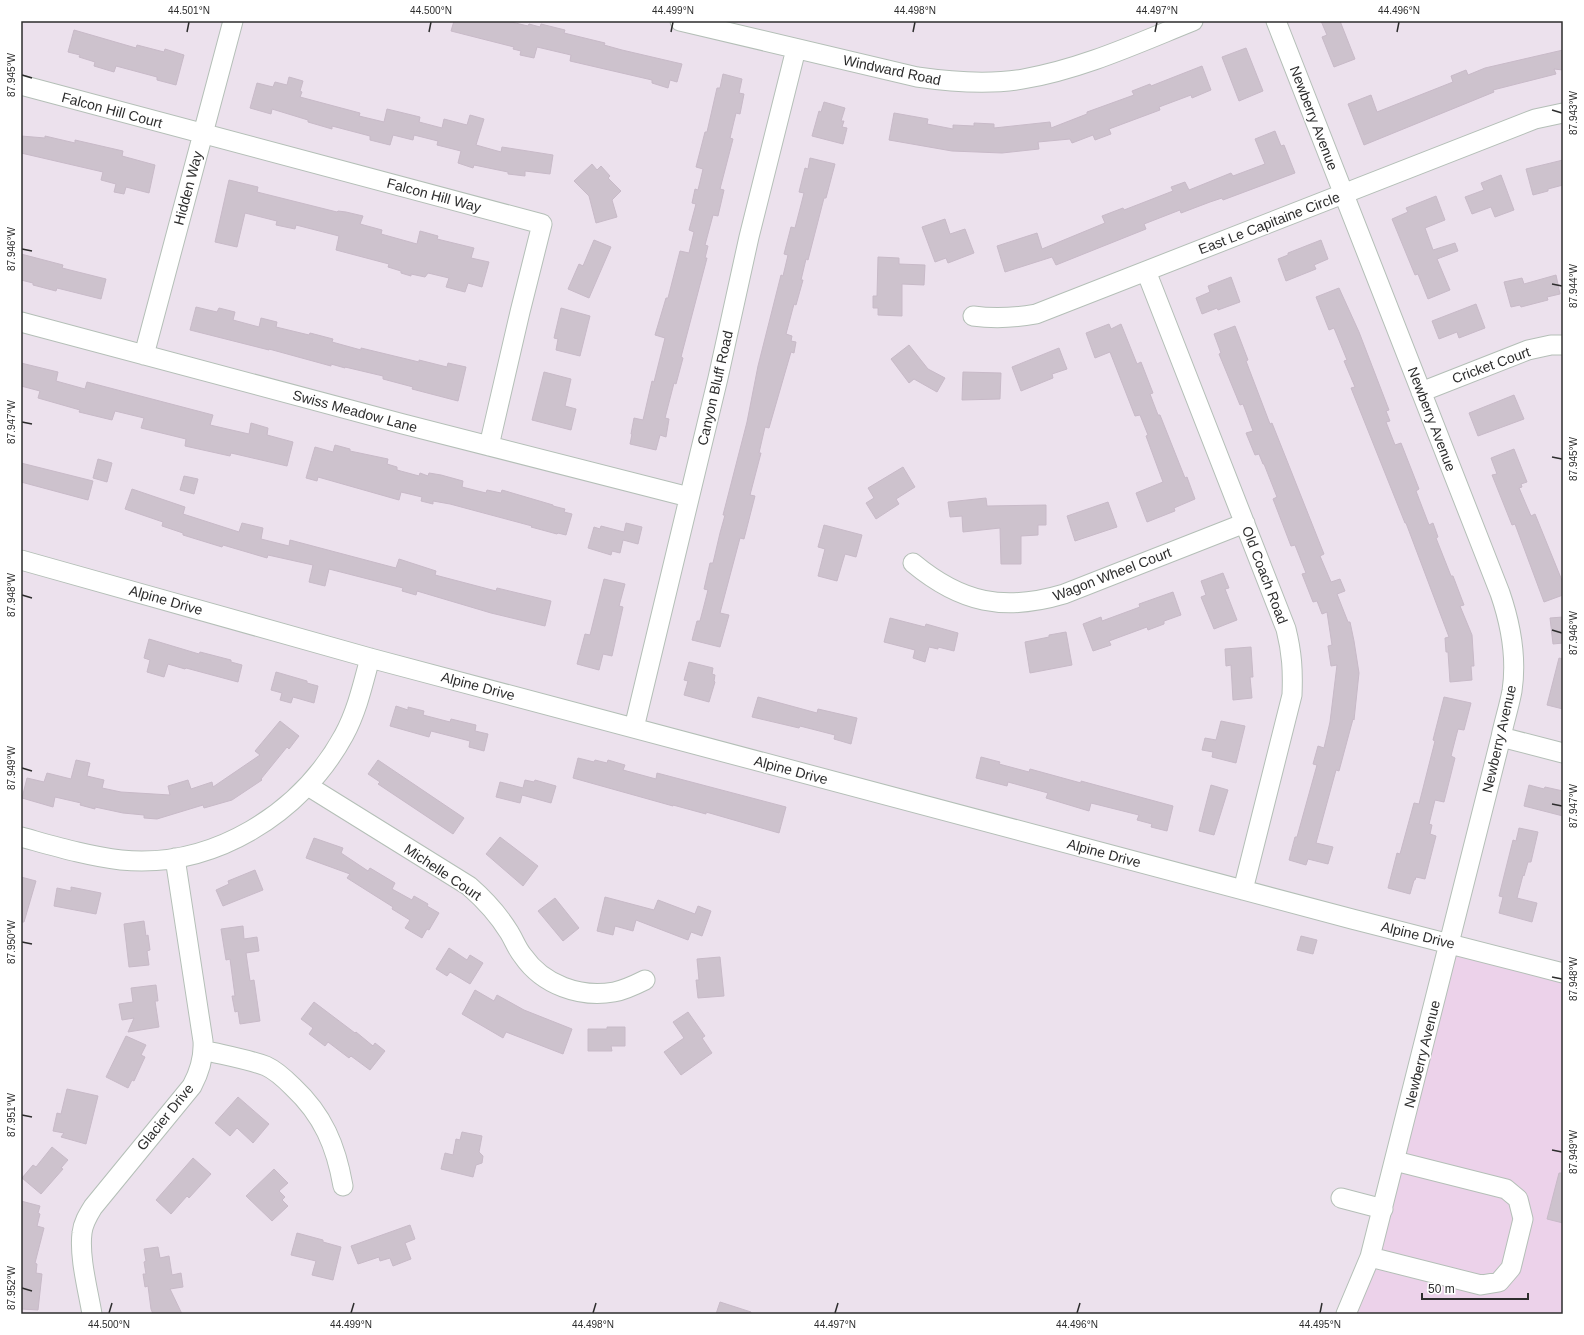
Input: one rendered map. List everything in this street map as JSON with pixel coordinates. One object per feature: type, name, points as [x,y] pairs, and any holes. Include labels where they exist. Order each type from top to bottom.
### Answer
[{"type":"street","name":"Hidden Way","points":[[144,355],[233,21]]},
{"type":"street","name":"Windward Road","points":[[680,21],[917,78],[955,82],[989,82],[1022,79],[1055,73],[1086,63],[1193,21]]},
{"type":"street","name":"Newberry Avenue","points":[[1276,21],[1508,616],[1514,662],[1512,691],[1501,737],[1383,1209],[1370,1257],[1346,1314]]},
{"type":"street","name":"Canyon Bluff Road","points":[[634,728],[718,378],[749,237],[796,49]]},
{"type":"street","name":"Falcon Hill Court","points":[[21,85],[203,134]]},
{"type":"street","name":"East Le Capitaine Circle","points":[[973,316],[992,319],[1013,318],[1036,314],[1535,119],[1563,113]]},
{"type":"street","name":"Falcon Hill Way","points":[[203,134],[542,224],[511,348],[490,446]]},
{"type":"street","name":"Old Coach Road","points":[[1146,271],[1286,629],[1291,650],[1293,669],[1292,695],[1243,890]]},
{"type":"street","name":"Swiss Meadow Lane","points":[[21,322],[689,497]]},
{"type":"street","name":"Cricket Court","points":[[1421,392],[1528,350],[1551,345],[1563,345]]},
{"type":"street","name":"Wagon Wheel Court","points":[[913,563],[939,583],[963,595],[1001,603],[1022,603],[1044,600],[1064,594],[1245,523]]},
{"type":"street","name":"Alpine Drive","points":[[21,560],[370,658],[1243,890],[1563,972]]},
{"type":"street","points":[[21,837],[95,856],[123,860],[174,858],[207,850],[237,839],[270,819],[290,804],[308,786],[328,762],[344,734],[356,708],[370,658]]},
{"type":"street","points":[[1501,737],[1563,753]]},
{"type":"street","name":"Michelle Court","points":[[308,786],[469,886],[484,899],[498,915],[523,956],[534,969],[548,980],[562,988],[579,993],[597,994],[631,987],[645,980]]},
{"type":"street","name":"Glacier Drive","points":[[92,1314],[81,1246],[82,1231],[86,1218],[93,1207],[192,1086],[202,1062],[203,1050],[174,858]]},
{"type":"street","points":[[203,1050],[267,1067],[285,1080],[302,1096],[318,1115],[331,1139],[338,1160],[343,1186]]},
{"type":"street","points":[[1370,1257],[1481,1285],[1499,1282],[1511,1268],[1523,1219],[1518,1199],[1506,1189],[1395,1161]]},
{"type":"street","points":[[1341,1198],[1383,1209]]},
{"type":"shaded area","points":[[1449,943],[1563,973],[1563,1314],[1346,1314]]},
{"type":"building","points":[[454,21],[507,21],[540,27],[541,24],[565,30],[564,33],[605,43],[604,45],[682,64],[677,82],[670,80],[668,88],[652,83],[652,80],[570,61],[571,55],[537,47],[534,58],[520,55],[521,51],[513,49],[514,47],[451,31]]},
{"type":"building","points":[[1321,21],[1340,21],[1355,59],[1334,67],[1322,37],[1327,35]]},
{"type":"building","points":[[74,30],[136,48],[137,45],[164,52],[165,49],[184,55],[176,85],[157,80],[157,77],[116,66],[114,72],[94,66],[95,62],[79,57],[80,55],[68,52]]},
{"type":"building","points":[[1246,48],[1263,91],[1239,101],[1222,57]]},
{"type":"building","points":[[1563,50],[1563,70],[1554,69],[1556,74],[1493,90],[1494,92],[1364,145],[1348,104],[1371,95],[1377,112],[1453,82],[1451,76],[1466,70],[1468,75],[1485,68]]},
{"type":"building","points":[[1202,66],[1211,90],[1192,98],[1191,95],[1159,107],[1160,110],[1109,129],[1111,134],[1095,140],[1093,135],[1072,143],[1070,139],[1038,142],[1039,149],[1002,153],[952,151],[889,140],[894,113],[928,119],[927,124],[953,129],[953,125],[974,126],[974,123],[994,124],[994,128],[1050,122],[1051,128],[1087,114],[1087,112],[1134,95],[1132,91],[1150,84],[1151,86]]},
{"type":"building","points":[[723,74],[742,79],[739,93],[744,94],[740,114],[736,113],[730,138],[733,139],[720,189],[724,190],[718,216],[713,215],[705,245],[708,246],[705,258],[707,258],[681,357],[683,358],[676,384],[674,383],[665,418],[669,419],[666,437],[660,435],[656,450],[630,444],[631,434],[634,418],[643,420],[652,381],[654,382],[665,338],[655,335],[666,298],[668,298],[680,251],[689,253],[694,232],[689,230],[696,204],[692,203],[695,189],[698,190],[703,169],[696,167],[705,132],[707,132],[717,88],[720,88]]},
{"type":"building","points":[[289,77],[303,81],[300,97],[360,113],[359,116],[384,122],[387,109],[420,117],[419,122],[442,128],[444,119],[467,125],[470,115],[484,119],[476,145],[501,152],[502,147],[553,155],[550,174],[525,171],[525,176],[508,174],[508,172],[474,165],[473,168],[458,163],[461,151],[437,145],[438,141],[414,135],[413,140],[393,135],[390,145],[370,140],[370,136],[332,126],[332,129],[272,109],[271,114],[250,108],[257,83],[273,87],[275,82],[287,85]]},
{"type":"building","points":[[824,102],[845,108],[841,121],[844,121],[842,127],[847,128],[843,144],[812,136],[819,111],[821,112]]},
{"type":"building","points":[[1275,131],[1281,146],[1284,145],[1295,173],[1223,200],[1222,198],[1181,213],[1180,210],[1144,224],[1146,229],[1056,265],[1052,257],[1005,272],[997,246],[1037,233],[1042,249],[1105,223],[1102,216],[1123,208],[1124,210],[1173,191],[1171,187],[1185,182],[1189,190],[1231,173],[1233,176],[1265,164],[1255,139]]},
{"type":"building","points":[[21,136],[45,138],[45,136],[75,143],[75,140],[123,151],[122,156],[155,165],[149,193],[126,187],[124,194],[114,192],[116,184],[101,180],[103,172],[21,153]]},
{"type":"building","points":[[810,158],[835,164],[826,198],[824,198],[808,260],[806,259],[801,280],[803,280],[796,305],[794,304],[786,334],[792,336],[791,341],[796,342],[794,353],[791,352],[769,428],[765,427],[759,453],[761,453],[750,495],[755,496],[744,539],[740,538],[720,613],[729,615],[720,647],[692,640],[697,621],[700,621],[708,590],[704,589],[710,563],[713,563],[725,515],[723,515],[747,422],[758,366],[781,275],[783,276],[788,255],[784,254],[791,227],[795,228],[804,193],[799,192],[805,168],[808,169]]},
{"type":"building","points":[[1563,160],[1563,185],[1533,195],[1526,169]]},
{"type":"building","points":[[592,164],[597,170],[601,166],[610,176],[608,178],[621,191],[612,200],[617,217],[596,223],[589,196],[574,181]]},
{"type":"building","points":[[1501,175],[1514,210],[1495,217],[1491,207],[1472,214],[1465,197],[1484,190],[1481,183]]},
{"type":"building","points":[[229,180],[258,187],[257,192],[337,212],[346,212],[363,216],[360,224],[382,230],[381,234],[417,244],[420,231],[438,236],[437,239],[474,248],[471,258],[489,262],[482,287],[468,283],[465,292],[446,287],[449,278],[428,273],[425,277],[411,274],[411,276],[401,273],[401,271],[388,267],[389,264],[336,250],[339,236],[296,225],[295,229],[276,225],[277,221],[245,213],[237,247],[215,242]]},
{"type":"building","points":[[1436,196],[1445,220],[1425,228],[1433,250],[1455,243],[1458,251],[1437,259],[1450,290],[1428,299],[1418,274],[1415,275],[1392,219],[1408,212],[1406,208]]},
{"type":"building","points":[[945,219],[950,234],[965,229],[974,253],[948,263],[946,258],[935,262],[922,227]]},
{"type":"building","points":[[594,240],[611,247],[589,298],[568,289],[579,264],[583,266]]},
{"type":"building","points":[[1321,240],[1328,259],[1314,265],[1316,269],[1286,281],[1278,259],[1288,255],[1288,253]]},
{"type":"building","points":[[21,254],[63,265],[62,268],[106,279],[101,299],[57,288],[56,291],[21,280]]},
{"type":"building","points":[[878,257],[899,258],[899,264],[925,265],[924,285],[902,284],[902,316],[878,315],[878,308],[873,308],[873,296],[877,296]]},
{"type":"building","points":[[1556,275],[1560,294],[1547,297],[1548,300],[1521,307],[1520,305],[1511,307],[1504,282],[1522,278],[1524,284]]},
{"type":"building","points":[[1231,277],[1240,302],[1218,310],[1217,308],[1202,314],[1196,298],[1210,292],[1208,286]]},
{"type":"building","points":[[1339,288],[1359,332],[1389,410],[1386,411],[1390,421],[1386,422],[1395,445],[1401,443],[1419,489],[1416,491],[1429,525],[1433,523],[1438,537],[1436,538],[1464,605],[1460,606],[1472,635],[1474,666],[1471,666],[1472,680],[1450,682],[1448,652],[1446,652],[1445,638],[1449,637],[1406,523],[1351,388],[1355,387],[1344,361],[1347,360],[1334,328],[1329,330],[1316,297]]},
{"type":"building","points":[[1476,304],[1485,328],[1459,338],[1457,332],[1439,339],[1432,321]]},
{"type":"building","points":[[196,307],[217,312],[219,308],[235,312],[233,320],[259,327],[261,318],[277,322],[276,327],[333,339],[332,342],[361,350],[361,348],[447,367],[448,363],[466,367],[458,401],[412,389],[413,387],[383,379],[383,376],[331,364],[331,366],[190,330]]},
{"type":"building","points":[[561,308],[590,316],[580,356],[556,350],[558,339],[554,338]]},
{"type":"building","points":[[1109,324],[1111,329],[1121,324],[1137,364],[1141,362],[1153,393],[1150,394],[1158,415],[1160,415],[1195,499],[1174,508],[1175,511],[1147,522],[1136,493],[1163,482],[1146,436],[1148,435],[1140,415],[1135,416],[1110,352],[1095,358],[1086,333]]},
{"type":"building","points":[[1235,326],[1248,360],[1246,361],[1270,424],[1272,423],[1324,554],[1320,556],[1331,582],[1340,579],[1345,591],[1337,594],[1348,622],[1350,622],[1354,641],[1359,673],[1354,720],[1353,719],[1339,771],[1336,770],[1316,843],[1333,847],[1328,864],[1308,859],[1306,865],[1289,860],[1317,765],[1313,764],[1318,746],[1324,748],[1330,722],[1337,665],[1331,666],[1328,646],[1332,645],[1327,612],[1322,614],[1317,601],[1313,602],[1302,574],[1306,573],[1295,545],[1291,546],[1273,499],[1277,497],[1264,464],[1259,454],[1255,455],[1246,433],[1253,431],[1243,404],[1240,405],[1219,354],[1221,353],[1214,334]]},
{"type":"building","points":[[909,345],[928,369],[945,378],[937,392],[914,379],[909,383],[891,359]]},
{"type":"building","points":[[1059,348],[1067,369],[1052,374],[1053,378],[1021,391],[1012,367]]},
{"type":"building","points":[[21,363],[58,372],[56,381],[85,389],[87,382],[213,415],[210,425],[249,434],[251,423],[268,428],[267,435],[293,442],[287,466],[231,453],[230,456],[185,446],[186,439],[141,428],[144,418],[115,411],[112,420],[79,412],[80,410],[38,398],[40,391],[21,386]]},
{"type":"building","points":[[544,372],[571,379],[565,406],[576,409],[571,430],[532,420]]},
{"type":"building","points":[[963,372],[1001,373],[1000,399],[962,400]]},
{"type":"building","points":[[1514,395],[1524,419],[1478,436],[1469,413]]},
{"type":"building","points":[[335,445],[350,449],[350,451],[388,459],[387,464],[397,467],[397,470],[419,476],[420,473],[428,476],[429,473],[441,475],[463,481],[462,487],[486,493],[487,490],[501,493],[502,490],[565,509],[564,512],[572,514],[566,535],[557,534],[450,504],[433,501],[433,504],[421,501],[422,497],[401,492],[399,500],[318,477],[317,481],[306,478],[315,447],[333,452]]},
{"type":"building","points":[[1514,449],[1527,482],[1521,484],[1522,487],[1519,488],[1531,516],[1535,514],[1563,583],[1563,595],[1544,602],[1515,524],[1512,525],[1492,475],[1497,474],[1491,458]]},
{"type":"building","points":[[98,459],[112,463],[107,482],[93,478]]},
{"type":"building","points":[[21,463],[93,481],[88,500],[21,482]]},
{"type":"building","points":[[903,467],[915,487],[896,499],[899,504],[876,519],[866,503],[874,498],[868,488]]},
{"type":"building","points":[[184,476],[198,479],[194,494],[180,490]]},
{"type":"building","points":[[132,489],[185,507],[183,514],[239,532],[242,523],[263,528],[261,539],[289,546],[290,540],[396,568],[399,559],[436,571],[435,575],[496,591],[497,588],[551,601],[545,626],[491,613],[417,591],[416,595],[402,591],[403,588],[329,569],[325,586],[309,582],[313,565],[268,555],[267,558],[223,545],[222,547],[183,535],[183,533],[162,526],[163,522],[125,509]]},
{"type":"building","points":[[986,498],[987,506],[1046,505],[1046,525],[1038,525],[1038,535],[1021,536],[1021,564],[1001,564],[1000,528],[963,532],[962,516],[950,517],[948,502]]},
{"type":"building","points":[[1108,502],[1117,527],[1075,541],[1067,516]]},
{"type":"building","points":[[626,523],[642,527],[638,544],[623,540],[620,553],[612,551],[611,555],[588,548],[594,527],[600,529],[601,526],[624,532]]},
{"type":"building","points":[[824,525],[862,535],[856,557],[845,554],[837,581],[818,576],[825,549],[818,547]]},
{"type":"building","points":[[1223,573],[1229,588],[1225,589],[1237,620],[1214,629],[1201,597],[1206,595],[1201,581]]},
{"type":"building","points":[[604,579],[625,584],[619,606],[623,607],[612,656],[603,654],[599,670],[577,664],[585,634],[590,635]]},
{"type":"building","points":[[1173,592],[1181,615],[1164,621],[1164,624],[1148,630],[1147,627],[1109,641],[1111,645],[1093,651],[1083,624],[1101,617],[1102,621],[1140,607],[1139,604]]},
{"type":"building","points":[[1563,617],[1563,643],[1553,644],[1550,618]]},
{"type":"building","points":[[890,618],[925,627],[926,624],[958,633],[954,651],[938,647],[938,649],[929,647],[925,662],[913,658],[915,650],[884,642]]},
{"type":"building","points":[[1066,632],[1072,665],[1030,673],[1025,642]]},
{"type":"building","points":[[149,639],[199,654],[200,652],[231,660],[231,662],[242,665],[238,682],[168,664],[164,677],[147,672],[150,660],[144,658]]},
{"type":"building","points":[[1251,647],[1253,677],[1250,677],[1252,698],[1233,700],[1231,665],[1226,666],[1225,649]]},
{"type":"building","points":[[1559,658],[1563,659],[1563,709],[1547,705]]},
{"type":"building","points":[[689,662],[713,668],[712,674],[715,675],[715,682],[709,702],[684,695],[688,681],[684,680]]},
{"type":"building","points":[[276,672],[307,681],[307,683],[318,686],[314,703],[293,697],[291,703],[280,700],[282,693],[271,690]]},
{"type":"building","points":[[758,697],[817,713],[818,709],[857,718],[851,744],[834,739],[835,735],[800,726],[799,728],[752,717]]},
{"type":"building","points":[[1444,697],[1471,703],[1464,730],[1458,729],[1451,756],[1455,758],[1444,802],[1435,800],[1429,824],[1432,825],[1430,834],[1436,836],[1425,879],[1416,877],[1410,894],[1388,888],[1397,853],[1400,854],[1414,803],[1419,804],[1435,741],[1433,740]]},
{"type":"building","points":[[396,706],[408,710],[408,707],[424,711],[423,715],[450,722],[451,719],[476,725],[475,731],[488,734],[484,751],[469,747],[470,741],[431,731],[429,737],[390,726]]},
{"type":"building","points":[[280,721],[299,736],[289,749],[287,747],[261,779],[262,780],[232,800],[204,808],[203,805],[157,819],[144,818],[144,815],[123,813],[95,807],[95,809],[80,805],[81,803],[55,797],[53,807],[22,798],[27,778],[44,782],[47,773],[71,779],[76,760],[90,763],[87,776],[104,780],[102,788],[121,792],[170,795],[168,786],[188,780],[191,789],[212,782],[213,787],[260,755],[255,751]]},
{"type":"building","points":[[1221,721],[1245,726],[1236,763],[1212,757],[1213,752],[1202,750],[1205,738],[1216,740]]},
{"type":"building","points":[[981,757],[1000,762],[999,764],[1029,772],[1030,769],[1081,783],[1081,781],[1173,806],[1167,831],[1151,827],[1152,824],[1137,820],[1139,815],[1091,803],[1089,811],[1046,798],[1048,793],[1008,782],[1007,786],[976,778]]},
{"type":"building","points":[[578,758],[594,762],[595,760],[607,763],[608,760],[625,765],[623,770],[656,779],[657,773],[786,807],[779,833],[706,812],[706,814],[673,806],[573,778]]},
{"type":"building","points":[[378,760],[464,818],[453,834],[378,784],[380,782],[368,774]]},
{"type":"building","points":[[525,780],[534,782],[535,780],[556,786],[551,803],[522,795],[520,803],[496,797],[500,782],[523,788]]},
{"type":"building","points":[[1211,785],[1228,790],[1214,835],[1199,831]]},
{"type":"building","points":[[1529,785],[1544,789],[1545,787],[1563,791],[1563,816],[1524,806]]},
{"type":"building","points":[[1519,828],[1538,832],[1531,862],[1528,862],[1517,898],[1537,903],[1532,922],[1499,913],[1503,897],[1499,896],[1513,840],[1516,841]]},
{"type":"building","points":[[500,837],[538,866],[523,886],[486,854]]},
{"type":"building","points":[[314,838],[343,848],[341,853],[368,871],[370,868],[395,883],[392,889],[412,900],[414,896],[428,904],[427,906],[439,913],[429,930],[427,929],[422,938],[405,928],[410,920],[392,909],[393,907],[347,878],[350,874],[306,858]]},
{"type":"building","points":[[255,870],[263,890],[223,906],[216,890],[229,884],[228,881]]},
{"type":"building","points":[[21,877],[36,881],[24,922],[21,922]]},
{"type":"building","points":[[71,887],[101,893],[96,914],[54,906],[57,888],[71,891]]},
{"type":"building","points":[[605,897],[654,910],[658,900],[695,914],[698,906],[711,911],[702,936],[691,932],[688,940],[636,920],[633,931],[615,926],[613,935],[597,931]]},
{"type":"building","points":[[555,898],[579,928],[563,941],[538,911]]},
{"type":"building","points":[[144,921],[150,950],[147,951],[149,965],[129,967],[124,924]]},
{"type":"building","points":[[243,926],[244,939],[257,937],[259,951],[246,953],[250,981],[254,980],[260,1021],[240,1024],[238,1011],[235,1012],[232,996],[235,996],[230,959],[226,960],[221,929]]},
{"type":"building","points":[[1301,936],[1317,940],[1313,954],[1297,950]]},
{"type":"building","points":[[449,948],[467,960],[470,955],[483,963],[470,984],[450,972],[447,976],[436,969]]},
{"type":"building","points":[[720,957],[724,996],[698,998],[696,980],[699,980],[697,959]]},
{"type":"building","points":[[156,985],[158,1001],[155,1001],[159,1027],[128,1032],[134,1018],[122,1020],[119,1004],[133,1002],[131,988]]},
{"type":"building","points":[[475,990],[494,1001],[497,995],[524,1010],[572,1029],[563,1054],[506,1032],[503,1038],[462,1014]]},
{"type":"building","points":[[314,1002],[373,1046],[375,1043],[385,1051],[370,1070],[351,1056],[349,1058],[328,1042],[325,1046],[309,1034],[313,1028],[301,1019]]},
{"type":"building","points":[[688,1012],[705,1036],[702,1038],[712,1053],[681,1075],[664,1052],[684,1038],[673,1022]]},
{"type":"building","points":[[607,1027],[625,1027],[625,1046],[611,1046],[612,1051],[588,1051],[588,1029],[607,1029]]},
{"type":"building","points":[[126,1036],[146,1045],[141,1055],[145,1057],[134,1081],[132,1080],[128,1088],[106,1077]]},
{"type":"building","points":[[67,1089],[98,1096],[86,1144],[61,1137],[64,1133],[53,1131],[57,1113],[61,1114]]},
{"type":"building","points":[[238,1097],[269,1124],[253,1143],[237,1128],[230,1136],[215,1123]]},
{"type":"building","points":[[462,1132],[482,1136],[479,1152],[483,1156],[482,1163],[476,1165],[473,1177],[441,1169],[445,1153],[453,1155],[456,1139],[460,1140]]},
{"type":"building","points":[[52,1147],[68,1160],[61,1168],[63,1169],[41,1194],[22,1178],[33,1165],[36,1167]]},
{"type":"building","points":[[193,1158],[211,1174],[189,1198],[187,1196],[171,1214],[156,1200]]},
{"type":"building","points":[[274,1169],[288,1183],[279,1191],[285,1197],[282,1200],[288,1206],[272,1221],[246,1196]]},
{"type":"building","points":[[1559,1173],[1563,1173],[1563,1223],[1547,1219]]},
{"type":"building","points":[[21,1201],[40,1206],[37,1226],[44,1228],[35,1263],[37,1264],[36,1273],[42,1274],[38,1310],[21,1309]]},
{"type":"building","points":[[410,1225],[415,1239],[405,1243],[411,1259],[393,1266],[390,1258],[380,1261],[379,1257],[358,1264],[351,1246]]},
{"type":"building","points":[[297,1233],[323,1240],[323,1242],[341,1247],[333,1280],[312,1275],[316,1261],[291,1255]]},
{"type":"building","points":[[158,1247],[160,1258],[169,1256],[172,1275],[181,1273],[183,1287],[170,1289],[182,1314],[153,1314],[151,1309],[148,1286],[145,1287],[143,1274],[146,1274],[144,1249]]},
{"type":"building","points":[[720,1302],[751,1312],[751,1314],[716,1314]]}]
